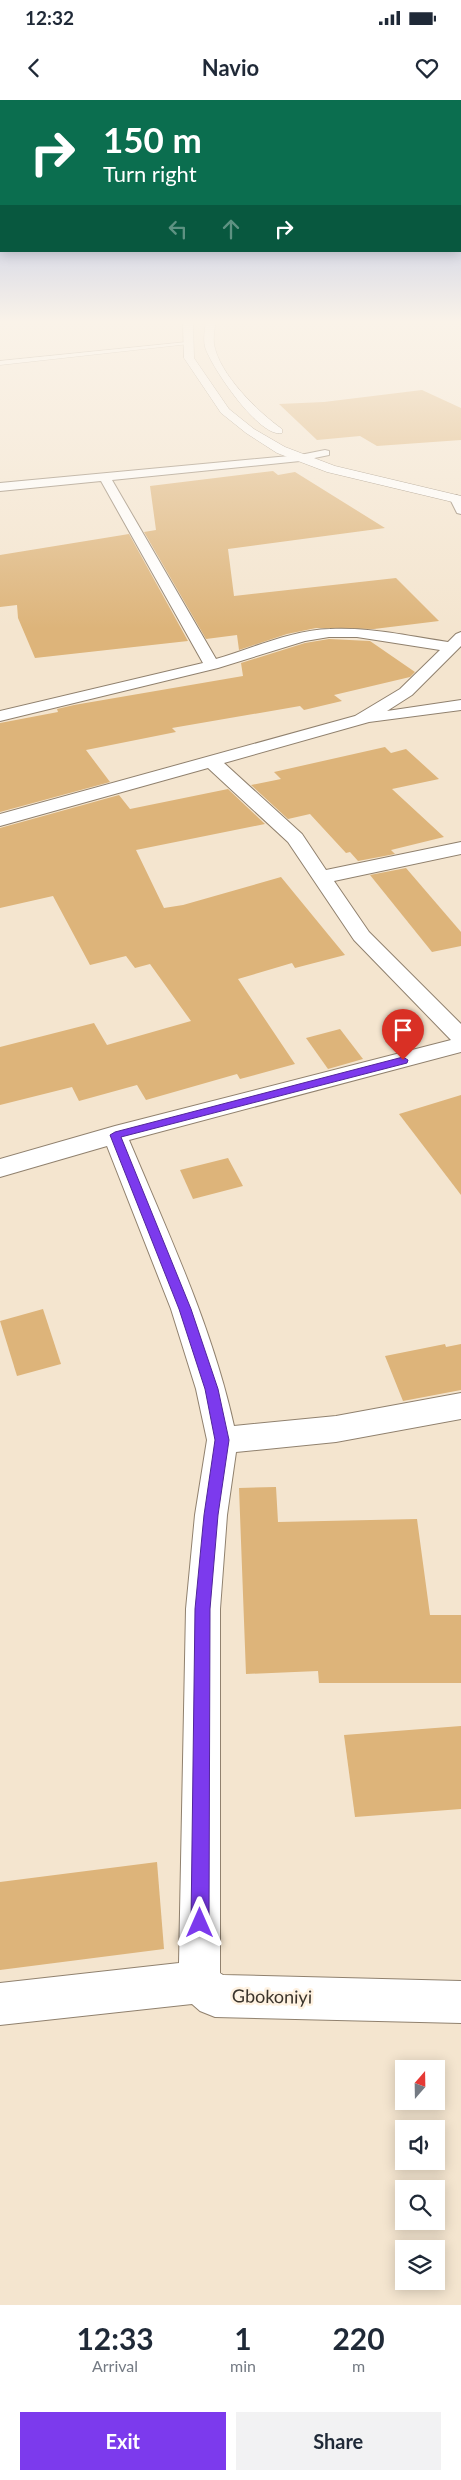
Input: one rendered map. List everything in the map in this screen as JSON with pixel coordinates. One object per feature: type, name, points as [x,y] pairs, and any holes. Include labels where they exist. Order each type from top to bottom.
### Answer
[{"type":"main road","points":[[240,423],[250,431],[300,458],[364,478],[459,503]]},
{"type":"main road","points":[[268,423],[292,437]]},
{"type":"main road","points":[[308,445],[344,460],[417,477]]},
{"type":"street","points":[[0,487],[300,458],[325,453]]},
{"type":"street","points":[[105,478],[212,665]]},
{"type":"street","points":[[0,716],[212,665],[303,637],[329,633],[357,633],[456,642]]},
{"type":"street","points":[[361,720],[406,692],[456,642]]},
{"type":"street","points":[[0,820],[361,720],[461,705]]},
{"type":"street","points":[[212,762],[295,838],[361,936],[461,1037]]},
{"type":"street","points":[[322,877],[461,848]]},
{"type":"street","points":[[0,1168],[115,1135],[461,1046]]},
{"type":"street","points":[[0,2004],[200,1982],[203,1609],[211,1515],[222,1440],[211,1389],[185,1309],[115,1135]]},
{"type":"street","points":[[222,1440],[336,1429],[461,1406]]},
{"type":"street","name":"Gbokoniyi","points":[[200,1982],[215,1996],[461,2002]]},
{"type":"building","points":[[299,423],[461,423],[461,440],[377,446],[360,436],[317,440]]},
{"type":"building","points":[[273,471],[278,475],[295,472],[385,528],[228,549],[234,596],[396,578],[439,621],[374,629],[316,628],[287,634],[239,650],[237,635],[206,639],[144,532],[156,530],[150,486]]},
{"type":"building","points":[[129,534],[188,641],[35,658],[18,618],[17,605],[0,607],[0,555]]},
{"type":"building","points":[[329,639],[370,641],[415,672],[410,677],[334,695],[342,701],[304,710],[300,706],[172,728],[176,732],[86,750],[110,782],[0,812],[0,723],[58,712],[57,709],[74,705],[243,676],[241,663],[305,643]]},
{"type":"building","points":[[385,747],[391,753],[406,749],[439,779],[392,789],[444,837],[391,850],[395,854],[358,861],[350,852],[346,853],[310,814],[288,819],[251,785],[281,779],[274,772]]},
{"type":"building","points":[[228,789],[265,824],[136,850],[164,908],[183,905],[281,877],[345,955],[295,968],[292,963],[238,979],[295,1064],[240,1079],[237,1074],[146,1100],[137,1085],[79,1101],[72,1087],[0,1105],[0,1047],[94,1023],[107,1045],[191,1021],[150,964],[135,968],[126,956],[90,965],[53,896],[0,908],[0,828],[119,795],[130,809]]},
{"type":"building","points":[[406,868],[461,932],[461,946],[432,952],[370,875]]},
{"type":"building","points":[[340,1029],[363,1059],[328,1069],[306,1038]]},
{"type":"building","points":[[461,1095],[461,1195],[399,1114]]},
{"type":"building","points":[[228,1158],[243,1186],[193,1199],[180,1170]]},
{"type":"building","points":[[43,1309],[61,1364],[17,1376],[0,1321]]},
{"type":"building","points":[[445,1344],[446,1347],[461,1344],[461,1390],[403,1401],[385,1356]]},
{"type":"building","points":[[276,1487],[278,1522],[417,1519],[430,1615],[461,1615],[461,1683],[319,1683],[318,1671],[246,1674],[239,1488]]},
{"type":"building","points":[[461,1726],[461,1809],[355,1817],[344,1735]]},
{"type":"building","points":[[157,1862],[164,1949],[0,1970],[0,1882]]},
{"type":"route","points":[[200,1923],[203,1609],[211,1515],[222,1440],[211,1389],[185,1309],[115,1135],[403,1060]]}]
